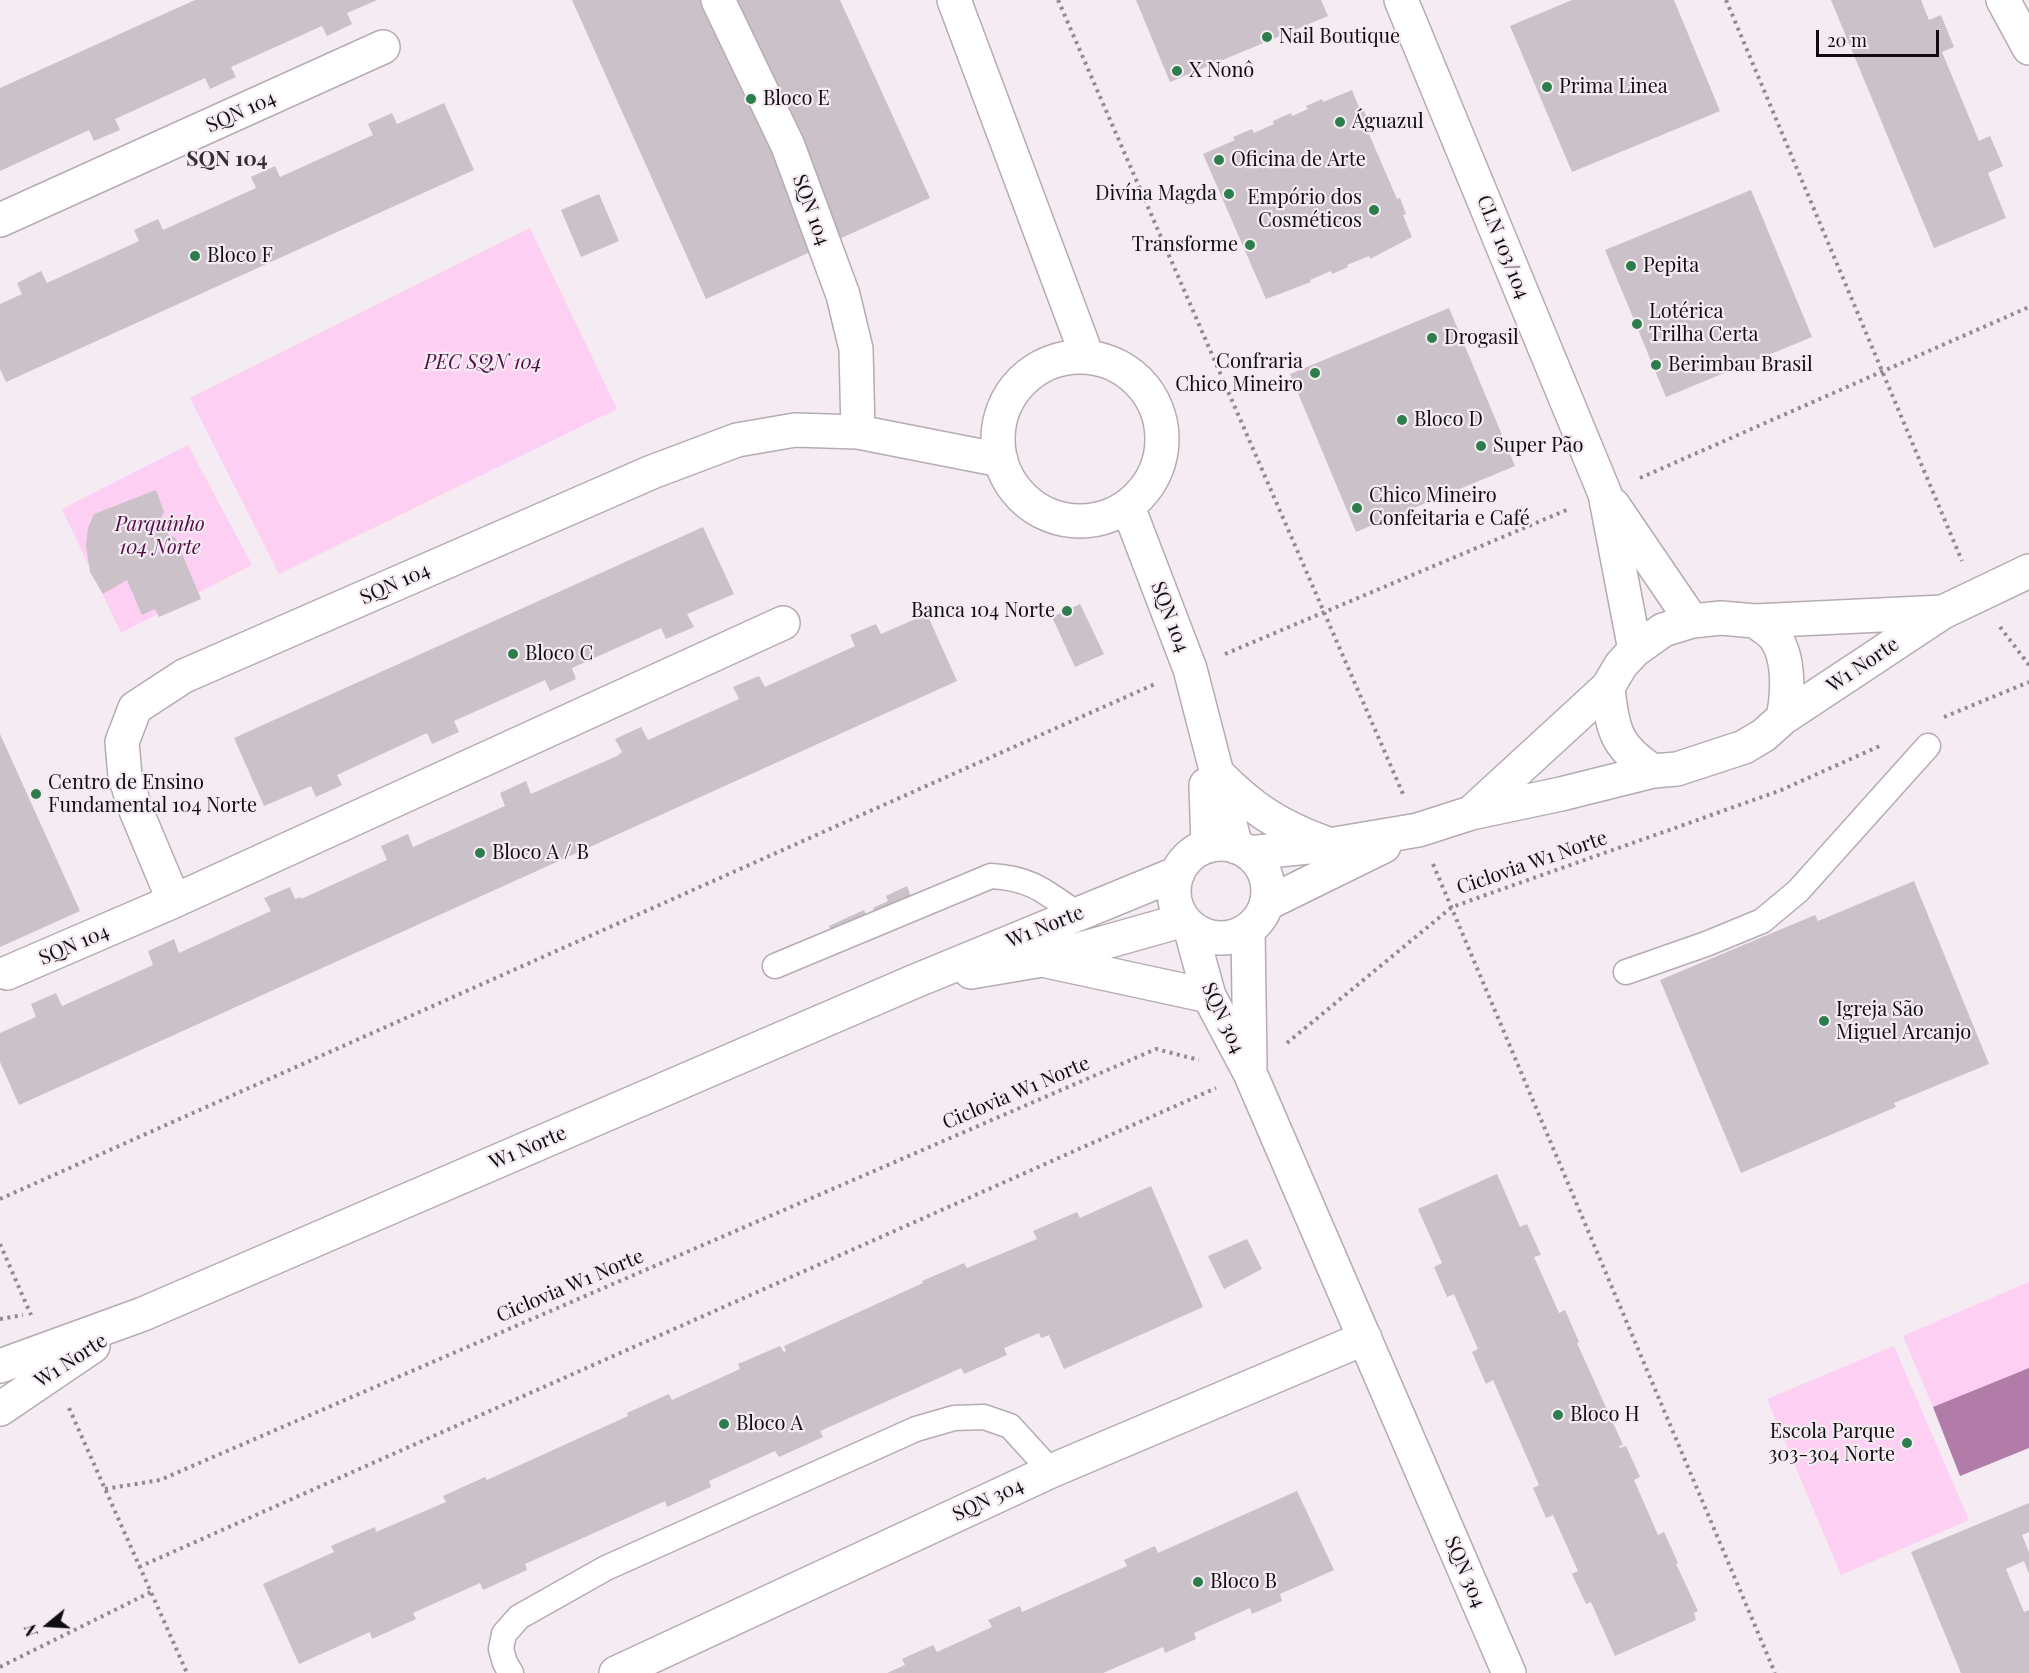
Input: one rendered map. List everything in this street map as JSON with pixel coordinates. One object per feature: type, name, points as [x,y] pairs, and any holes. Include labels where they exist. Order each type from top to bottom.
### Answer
[{"type":"street","name":"SQN 104","points":[[718,0],[788,146],[843,295],[856,349],[858,432]]},
{"type":"street","points":[[954,0],[1087,356]]},
{"type":"street","name":"CLN 103/104","points":[[1401,0],[1605,494],[1635,650]]},
{"type":"street","points":[[2003,0],[2029,48]]},
{"type":"street","name":"SQN 104","points":[[0,220],[383,47]]},
{"type":"street","points":[[1087,356],[1112,363],[1134,377],[1151,398],[1160,422],[1162,448],[1155,474],[1140,496],[1128,507],[1114,515],[1096,520],[1071,521],[1048,515],[1026,501],[1011,482],[1001,459],[998,434],[1004,408],[1017,386],[1037,368],[1060,359],[1087,356]]},
{"type":"street","name":"SQN 104","points":[[174,901],[135,808],[125,777],[122,742],[135,708],[184,676],[652,472],[737,440],[795,430],[858,432],[1001,459]]},
{"type":"street","name":"CLN 103/104","points":[[1605,494],[1692,621]]},
{"type":"street","name":"SQN 104","points":[[1128,507],[1190,669],[1216,772],[1231,849]]},
{"type":"street","name":"W1 Norte","points":[[1783,718],[1943,612],[2029,571]]},
{"type":"street","name":"W1 Norte","points":[[1755,621],[1943,612]]},
{"type":"street","points":[[1418,830],[1257,917],[1233,937],[1218,938],[1204,935],[1187,923],[1175,900],[1174,887],[1178,873],[1185,861],[1195,852],[1329,845],[1418,830],[1471,813],[1653,771],[1677,769],[1744,747],[1764,735],[1783,718],[1788,694],[1786,670],[1780,649],[1772,633],[1755,621],[1721,618],[1692,621],[1663,630],[1635,650],[1621,665],[1608,687],[1471,813]]},
{"type":"street","name":"SQN 104","points":[[7,974],[174,901],[783,623]]},
{"type":"street","points":[[1608,687],[1614,728],[1624,747],[1635,759],[1653,771]]},
{"type":"street","name":"SQN 104","points":[[1205,729],[1231,849]]},
{"type":"street","points":[[1216,772],[1240,796],[1266,816],[1297,833],[1329,845]]},
{"type":"street","points":[[1231,849],[1259,863],[1265,876],[1268,890],[1257,917]]},
{"type":"street","name":"W1 Norte","points":[[0,1366],[143,1314],[913,982],[1178,873]]},
{"type":"street","name":"SQN 304","points":[[1250,1073],[1257,917]]},
{"type":"street","name":"W1 Norte","points":[[913,982],[1042,960],[1187,923]]},
{"type":"street","name":"SQN 304","points":[[1187,923],[1209,996],[1250,1073],[1509,1673]]},
{"type":"street","points":[[1042,960],[1209,996]]},
{"type":"street","name":"W1 Norte","points":[[0,1409],[143,1314]]},
{"type":"street","name":"SQN 304","points":[[616,1673],[1051,1471],[1365,1338]]},
{"type":"lane","points":[[1626,972],[1706,944],[1762,921],[1798,891],[1928,746]]},
{"type":"lane","points":[[775,966],[991,876],[1013,877],[1035,885],[1077,914]]},
{"type":"lane","points":[[511,1673],[505,1664],[501,1649],[504,1634],[519,1617],[606,1568],[916,1429],[954,1418],[984,1418],[1010,1426],[1051,1471]]},
{"type":"path","points":[[1726,0],[1978,597],[2029,665]]},
{"type":"path","points":[[0,1199],[1190,669],[1605,494],[2029,307]]},
{"type":"path","points":[[1941,718],[2029,682]]},
{"type":"path","name":"Ciclovia W1 Norte","points":[[105,1489],[160,1480],[1156,1049],[1250,1073],[1452,907],[1779,791],[1887,742]]},
{"type":"path","points":[[140,1567],[1250,1073]]},
{"type":"path","points":[[0,1244],[30,1313],[0,1319]]},
{"type":"path","points":[[53,1372],[187,1673]]},
{"type":"path","points":[[0,1667],[151,1592]]},
{"type":"green space","name":"PEC SQN 104","points":[[530,228],[617,409],[279,574],[190,398]]},
{"type":"green space","name":"Parquinho 104 Norte","points":[[188,445],[252,565],[121,633],[62,509]]},
{"type":"green space","points":[[2029,1282],[2029,1368],[1933,1407],[1903,1336]]},
{"type":"green space","points":[[1894,1346],[1969,1520],[1841,1575],[1767,1399]]},
{"type":"shaded area","points":[[2029,1368],[2029,1448],[1960,1476],[1933,1407]]},
{"type":"building","points":[[195,0],[377,0],[347,13],[352,24],[327,36],[322,26],[231,67],[236,77],[210,89],[205,78],[115,119],[120,130],[94,141],[89,130],[0,171],[0,88]]},
{"type":"building","name":"Bloco E","points":[[572,0],[840,0],[930,198],[706,299]]},
{"type":"building","points":[[1136,0],[1321,0],[1328,16],[1170,82]]},
{"type":"building","points":[[1572,0],[1674,0],[1720,111],[1572,172],[1510,26]]},
{"type":"building","points":[[1831,0],[1921,0],[1929,20],[1941,15],[1954,47],[1942,52],[1979,141],[1990,136],[2003,166],[1988,173],[2006,218],[1934,248]]},
{"type":"building","points":[[1352,90],[1361,112],[1364,111],[1371,126],[1366,127],[1397,199],[1400,198],[1406,214],[1403,215],[1412,237],[1370,259],[1369,256],[1332,274],[1331,271],[1310,280],[1311,282],[1266,299],[1203,154],[1235,140],[1233,137],[1252,129],[1254,133],[1291,113],[1292,116],[1308,109],[1306,106],[1322,99],[1323,102]]},
{"type":"building","name":"Bloco F","points":[[444,103],[474,170],[6,382],[0,369],[0,304],[22,294],[17,283],[41,271],[47,283],[139,241],[134,230],[158,219],[163,230],[256,188],[251,177],[275,166],[280,177],[373,135],[368,124],[392,113],[397,124]]},
{"type":"building","points":[[1751,190],[1812,337],[1666,397],[1605,250]]},
{"type":"building","points":[[599,194],[619,241],[581,257],[561,210]]},
{"type":"building","name":"Bloco D","points":[[1449,308],[1515,466],[1356,532],[1290,374]]},
{"type":"building","points":[[156,490],[164,512],[161,518],[169,536],[175,537],[201,599],[159,617],[155,609],[142,615],[127,580],[103,594],[90,572],[86,546],[88,528],[94,514]]},
{"type":"building","name":"Bloco C","points":[[703,527],[734,594],[687,614],[694,627],[666,639],[661,628],[572,668],[576,679],[550,691],[545,680],[454,721],[459,732],[432,744],[427,733],[337,775],[342,785],[316,797],[311,786],[264,806],[234,738]]},
{"type":"building","points":[[1080,604],[1104,654],[1075,667],[1052,617]]},
{"type":"building","name":"Bloco A / B","points":[[927,614],[957,681],[19,1105],[0,1062],[0,1033],[36,1017],[31,1004],[56,993],[62,1006],[153,965],[148,951],[174,939],[179,953],[271,911],[264,898],[290,887],[295,899],[301,897],[301,899],[387,860],[381,846],[408,834],[413,847],[505,806],[500,793],[526,781],[531,794],[617,756],[622,752],[615,739],[641,727],[648,740],[739,699],[733,687],[759,676],[765,687],[855,646],[850,635],[876,624],[881,634]]},
{"type":"building","points":[[0,734],[80,911],[0,947]]},
{"type":"building","name":"Igreja São Miguel Arcanjo","points":[[1914,881],[1989,1064],[1894,1103],[1896,1107],[1741,1173],[1660,980],[1815,915],[1818,921]]},
{"type":"building","points":[[907,886],[920,919],[900,928],[898,923],[839,949],[829,926],[864,910],[868,919],[876,915],[873,908],[888,901],[886,896]]},
{"type":"building","name":"Bloco H","points":[[1497,1174],[1520,1227],[1527,1224],[1541,1255],[1534,1257],[1559,1313],[1565,1310],[1579,1342],[1577,1343],[1623,1445],[1619,1446],[1620,1448],[1626,1446],[1640,1477],[1634,1480],[1658,1535],[1664,1532],[1698,1611],[1694,1613],[1696,1620],[1615,1656],[1591,1602],[1586,1604],[1572,1574],[1578,1571],[1553,1515],[1546,1518],[1533,1488],[1539,1485],[1493,1380],[1486,1384],[1472,1352],[1478,1349],[1454,1294],[1447,1297],[1434,1267],[1442,1263],[1418,1209]]},
{"type":"building","name":"Bloco A","points":[[1151,1186],[1203,1307],[1064,1369],[1049,1335],[1041,1338],[1039,1333],[1004,1348],[1007,1355],[964,1374],[961,1368],[820,1431],[823,1437],[779,1457],[775,1451],[709,1481],[711,1487],[667,1507],[665,1501],[525,1564],[527,1570],[483,1590],[480,1583],[413,1613],[416,1619],[372,1639],[370,1632],[299,1664],[263,1584],[334,1552],[331,1546],[375,1527],[376,1532],[446,1502],[443,1496],[485,1477],[487,1480],[628,1416],[627,1413],[669,1394],[672,1400],[740,1369],[738,1364],[780,1346],[784,1352],[786,1351],[784,1346],[923,1283],[922,1281],[964,1263],[967,1268],[1037,1239],[1033,1231],[1077,1212],[1080,1218]]},
{"type":"building","points":[[1247,1239],[1262,1269],[1224,1289],[1208,1256]]},
{"type":"building","name":"Bloco B","points":[[1297,1491],[1334,1570],[1280,1594],[1282,1601],[1252,1614],[1250,1608],[1194,1633],[1196,1639],[1165,1653],[1163,1647],[1103,1673],[887,1673],[905,1665],[902,1659],[933,1645],[937,1652],[992,1627],[988,1620],[1020,1606],[1022,1612],[1127,1566],[1124,1560],[1155,1546],[1158,1553]]},
{"type":"building","points":[[2029,1503],[2029,1532],[2022,1535],[2029,1552],[2029,1574],[2024,1561],[2006,1569],[2024,1612],[2029,1610],[2029,1673],[1961,1673],[1911,1552]]},
{"type":"place","name":"Nail Boutique","points":[[1267,37]]},
{"type":"place","name":"X Nonô","points":[[1177,71]]},
{"type":"place","name":"Prima Linea","points":[[1547,87]]},
{"type":"place","name":"Bloco E","points":[[751,99]]},
{"type":"place","name":"Águazul","points":[[1340,122]]},
{"type":"place","name":"Oficina de Arte","points":[[1219,160]]},
{"type":"place","name":"Divína Magda","points":[[1229,194]]},
{"type":"place","name":"Empório dos Cosméticos","points":[[1374,210]]},
{"type":"place","name":"Transforme","points":[[1250,245]]},
{"type":"place","name":"Bloco F","points":[[195,256]]},
{"type":"place","name":"Pepita","points":[[1631,266]]},
{"type":"place","name":"Lotérica Trilha Certa","points":[[1637,324]]},
{"type":"place","name":"Drogasil","points":[[1432,338]]},
{"type":"place","name":"Berimbau Brasil","points":[[1656,365]]},
{"type":"place","name":"Confraria Chico Mineiro","points":[[1315,373]]},
{"type":"place","name":"Bloco D","points":[[1402,420]]},
{"type":"place","name":"Super Pão","points":[[1481,446]]},
{"type":"place","name":"Chico Mineiro Confeitaria e Café","points":[[1357,508]]},
{"type":"place","name":"Banca 104 Norte","points":[[1067,611]]},
{"type":"place","name":"Bloco C","points":[[513,654]]},
{"type":"place","name":"Centro de Ensino Fundamental 104 Norte","points":[[36,794]]},
{"type":"place","name":"Bloco A / B","points":[[480,853]]},
{"type":"place","name":"Igreja São Miguel Arcanjo","points":[[1824,1021]]},
{"type":"place","name":"Bloco H","points":[[1558,1415]]},
{"type":"place","name":"Bloco A","points":[[724,1424]]},
{"type":"place","name":"Escola Parque 303-304 Norte","points":[[1907,1443]]},
{"type":"place","name":"Bloco B","points":[[1198,1582]]},
{"type":"district","name":"SQN 104","points":[[227,159]]}]
